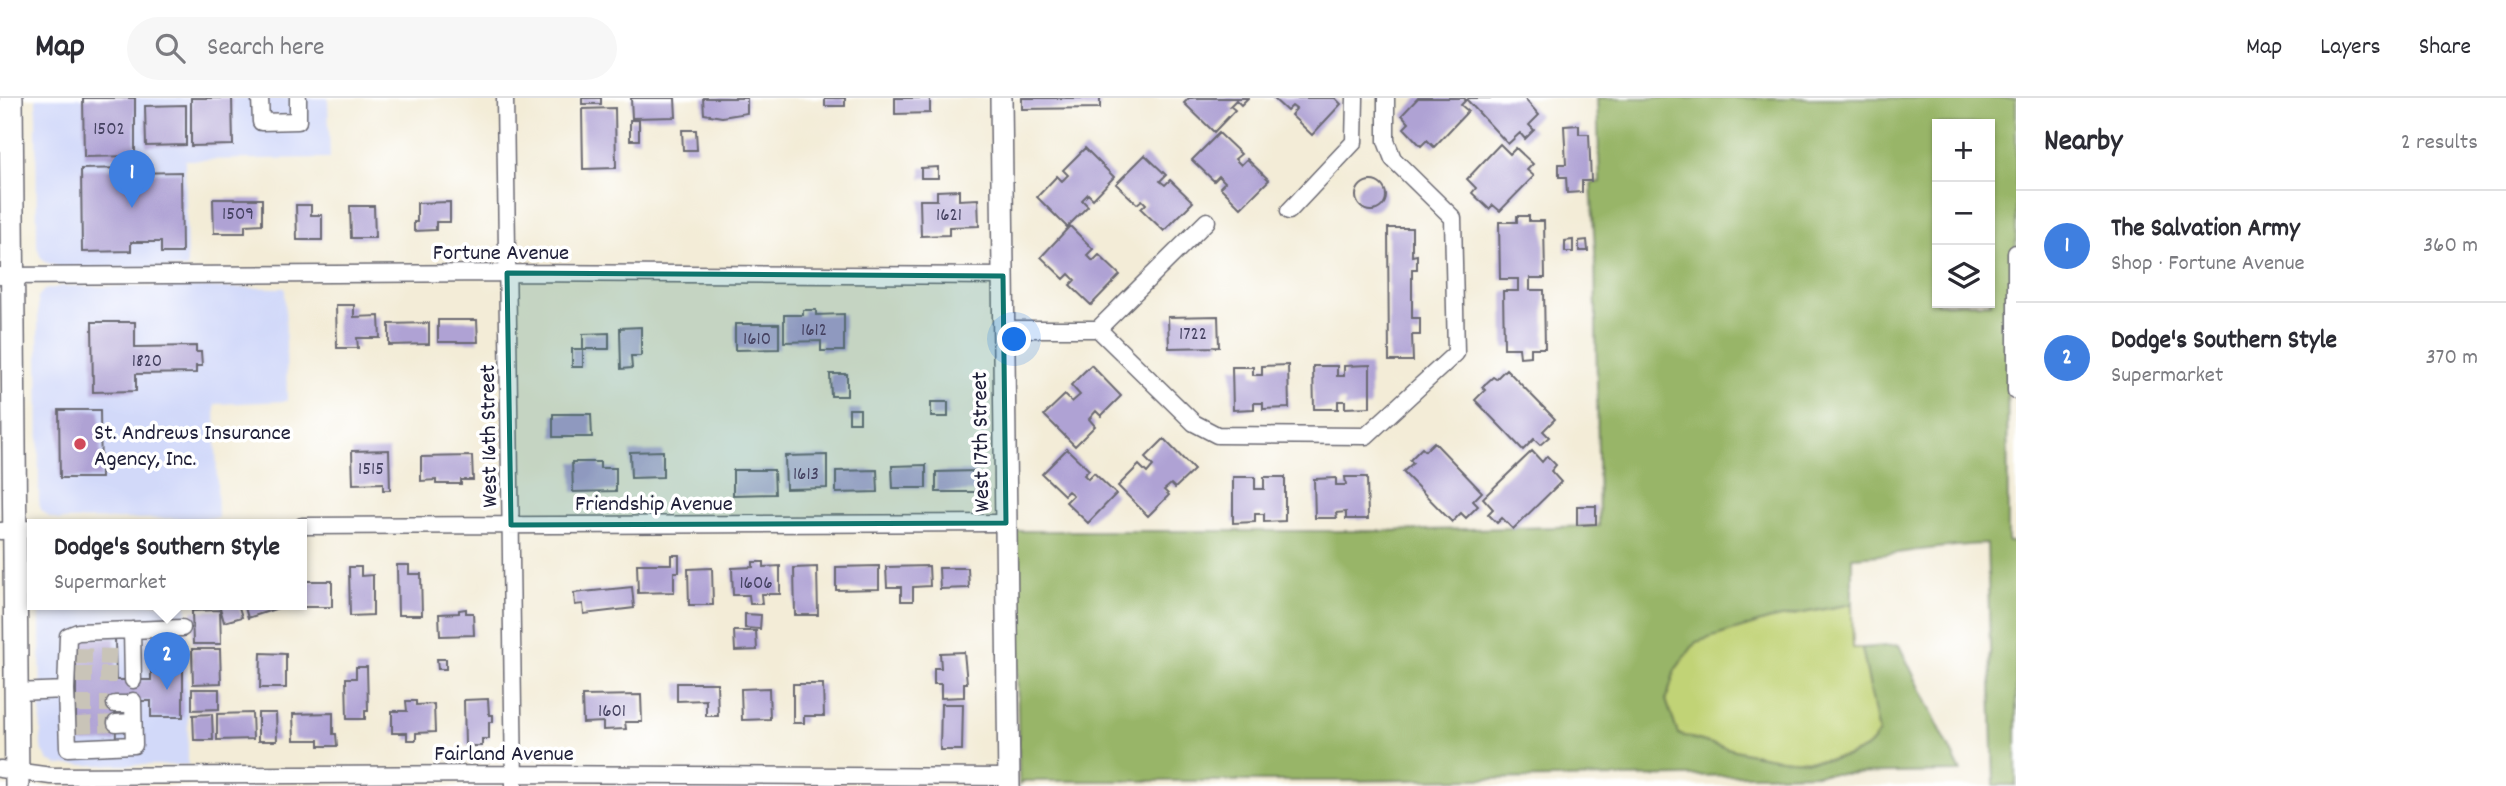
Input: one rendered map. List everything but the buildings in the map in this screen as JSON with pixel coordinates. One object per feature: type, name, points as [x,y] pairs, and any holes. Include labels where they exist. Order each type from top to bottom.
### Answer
[{"type":"highway","points":[[11,98],[6,129],[6,276],[16,530],[16,692],[11,776]]},
{"type":"main road","name":"West 17th Street","points":[[1001,98],[1009,781]]},
{"type":"street","points":[[260,98],[261,122],[298,121],[298,98]]},
{"type":"street","name":"West 16th Street","points":[[505,98],[514,780]]},
{"type":"street","points":[[1289,211],[1354,142],[1355,98]]},
{"type":"street","points":[[1004,329],[1098,329],[1194,423],[1217,435],[1366,436],[1455,354],[1453,218],[1393,159],[1385,141],[1386,98]]},
{"type":"street","points":[[1098,329],[1207,221]]},
{"type":"street","points":[[2016,253],[2016,391]]},
{"type":"street","name":"Fortune Avenue","points":[[6,276],[1003,276]]},
{"type":"street","name":"Friendship Avenue","points":[[307,526],[1006,523]]},
{"type":"street","points":[[134,745],[68,748],[71,725],[71,656],[68,636],[78,632],[182,628]]},
{"type":"street","points":[[116,675],[133,677],[132,630]]},
{"type":"street","points":[[116,657],[133,656]]},
{"type":"street","points":[[16,692],[70,690]]},
{"type":"street","points":[[115,704],[133,703],[134,776]]},
{"type":"street","points":[[116,723],[133,722]]},
{"type":"street","points":[[82,748],[82,776]]},
{"type":"street","name":"Fairland Avenue","points":[[11,776],[134,776],[203,780],[1009,781]]},
{"type":"highlighted area","points":[[507,273],[1003,276],[1006,523],[511,525]]},
{"type":"shaded area","points":[[36,98],[328,98],[330,158],[185,160],[187,268],[61,268],[45,262],[37,247]]},
{"type":"shaded area","points":[[62,286],[285,288],[287,401],[215,404],[218,518],[55,519],[42,511],[39,505],[38,297],[44,290]]},
{"type":"shaded area","points":[[40,610],[187,610],[188,765],[59,765],[48,761],[41,747]]},
{"type":"green space","points":[[1597,98],[2016,98],[2016,320],[2007,317],[2008,542],[2016,542],[2016,785],[1994,785],[1987,544],[1852,557],[1852,604],[1771,619],[1696,642],[1675,670],[1666,700],[1678,734],[1771,758],[1821,760],[1843,757],[1866,748],[1879,733],[1862,648],[1899,645],[1961,772],[1346,781],[1024,781],[1019,786],[1015,531],[1381,531],[1599,526],[1595,250],[1591,183],[1600,182]]},
{"type":"green space","points":[[1852,604],[1853,648],[1862,648],[1879,733],[1866,748],[1843,757],[1796,760],[1746,753],[1678,734],[1666,700],[1675,670],[1696,642],[1771,619]]},
{"type":"tunnel","points":[[76,656],[116,657]]},
{"type":"tunnel","points":[[76,675],[116,675]]},
{"type":"tunnel","points":[[76,704],[115,704]]},
{"type":"tunnel","points":[[76,725],[116,723]]},
{"type":"place","name":"The Salvation Army","points":[[132,208]]},
{"type":"place","name":"St. Andrews Insurance Agency, Inc.","points":[[80,444]]},
{"type":"place","name":"Dodge's Southern Style","points":[[167,690]]}]
